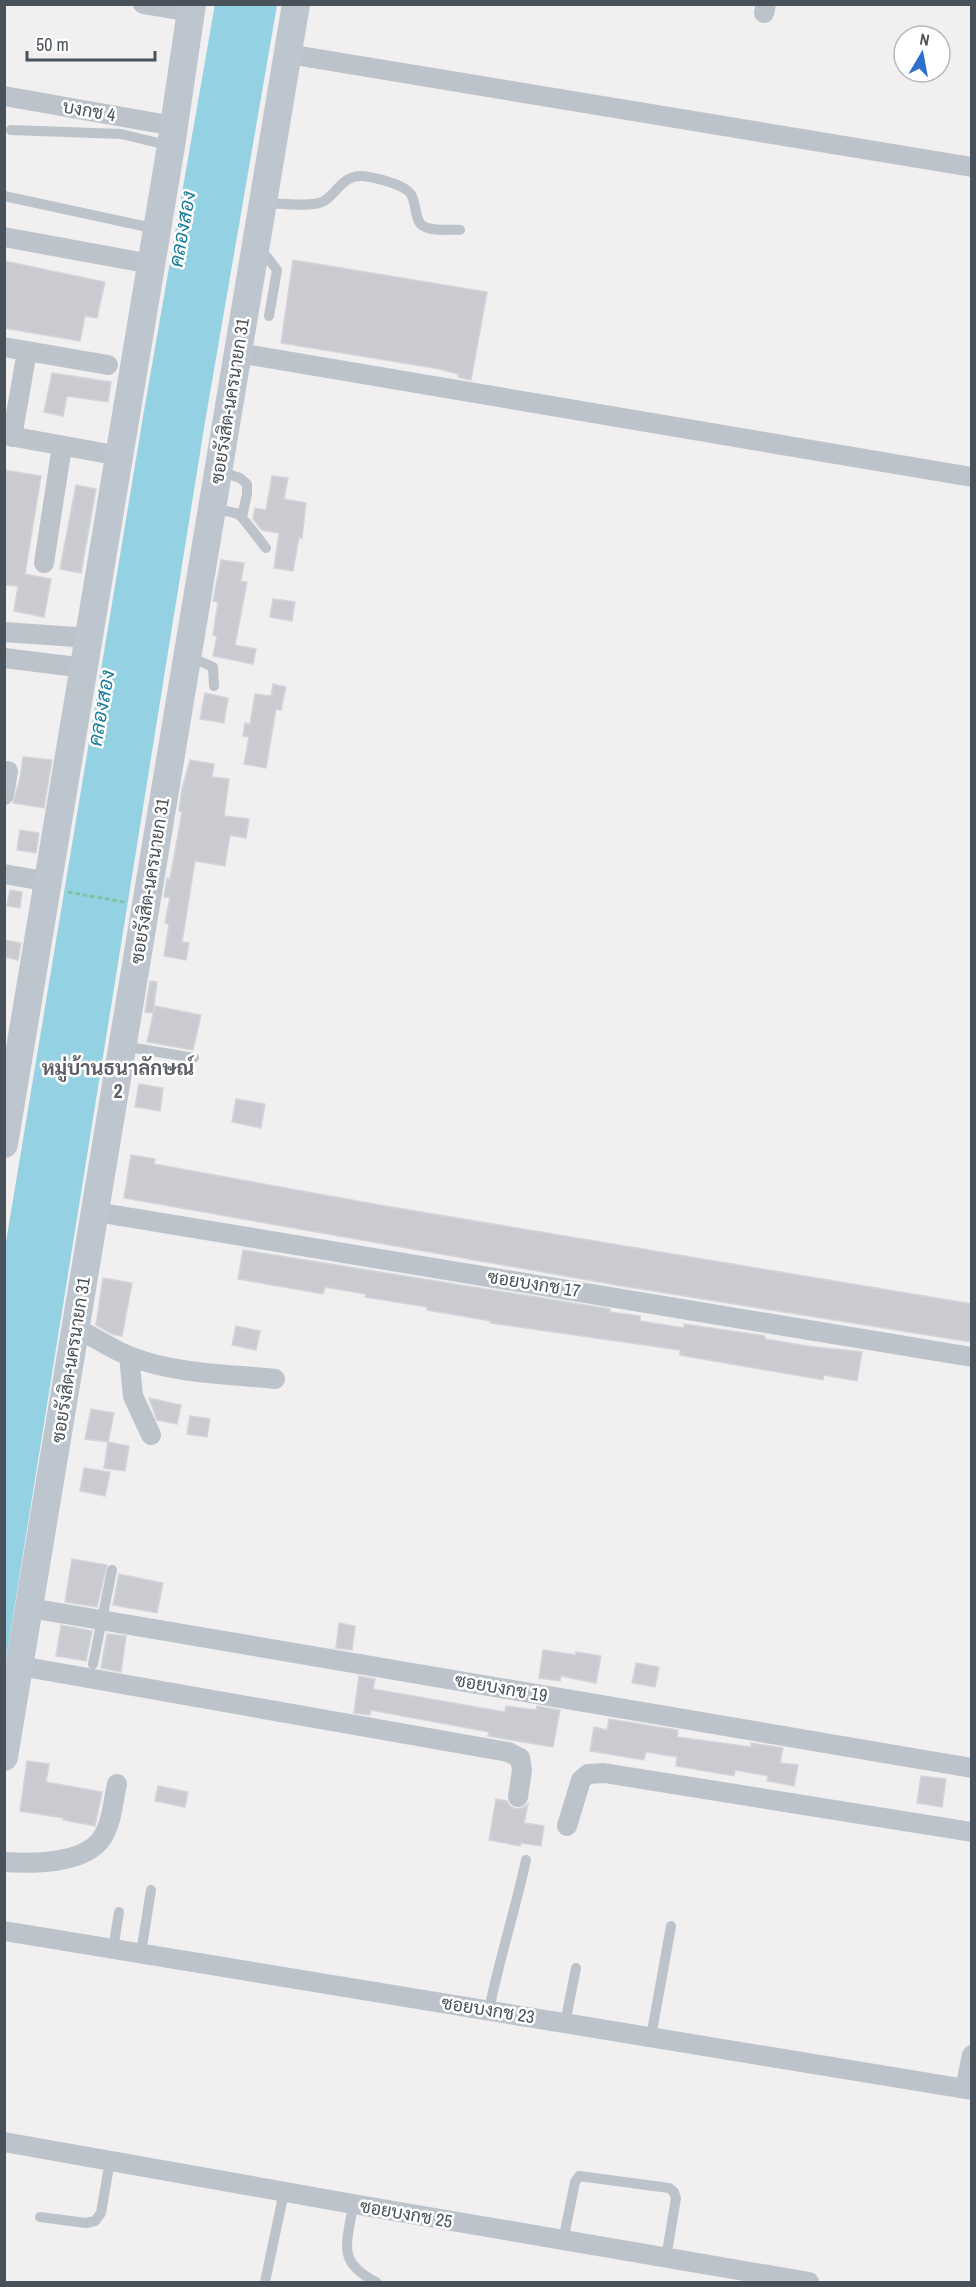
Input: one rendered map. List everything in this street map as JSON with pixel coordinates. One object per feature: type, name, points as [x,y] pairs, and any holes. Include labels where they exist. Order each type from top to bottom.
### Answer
[{"type":"street","points":[[4,1144],[55,887],[85,668],[173,136],[191,8],[142,4]]},
{"type":"street","name":"ซอยรังสิต-นครนายก 31","points":[[4,1757],[296,4]]},
{"type":"street","points":[[288,54],[972,167]]},
{"type":"street","name":"บงกช 4","points":[[4,96],[173,136]]},
{"type":"street","points":[[4,237],[152,264]]},
{"type":"street","points":[[4,347],[108,365]]},
{"type":"street","points":[[27,351],[8,436],[120,456]]},
{"type":"street","points":[[238,353],[972,477]]},
{"type":"street","points":[[44,563],[62,446]]},
{"type":"street","points":[[4,632],[90,638]]},
{"type":"street","points":[[4,658],[85,668]]},
{"type":"street","points":[[4,795],[8,771]]},
{"type":"street","points":[[4,874],[55,887]]},
{"type":"street","name":"ซอยบงกช 17","points":[[96,1212],[972,1357]]},
{"type":"street","points":[[76,1328],[129,1356],[191,1371],[275,1379]]},
{"type":"street","points":[[129,1356],[132,1396],[152,1435]]},
{"type":"street","name":"ซอยบงกช 19","points":[[30,1608],[972,1768]]},
{"type":"street","points":[[20,1666],[508,1752],[520,1758],[522,1770],[518,1797]]},
{"type":"street","points":[[567,1826],[581,1780],[588,1774],[604,1773],[972,1832]]},
{"type":"street","points":[[4,1862],[58,1860],[89,1850],[96,1845],[107,1828],[117,1784]]},
{"type":"street","name":"ซอยบงกช 23","points":[[4,1931],[968,2089]]},
{"type":"street","points":[[968,2089],[972,2055]]},
{"type":"street","name":"ซอยบงกช 25","points":[[4,2142],[809,2283]]},
{"type":"lane","points":[[11,130],[173,136]]},
{"type":"lane","points":[[263,202],[314,204],[324,201],[348,178],[360,176],[405,188],[411,194],[419,222],[424,227],[460,230]]},
{"type":"lane","points":[[4,196],[157,229]]},
{"type":"lane","points":[[255,252],[267,257],[277,270],[269,316]]},
{"type":"lane","points":[[219,471],[240,478],[247,484],[248,494],[242,517]]},
{"type":"lane","points":[[212,509],[238,514],[266,548]]},
{"type":"lane","points":[[188,656],[213,667],[214,686]]},
{"type":"lane","points":[[123,1046],[194,1058]]},
{"type":"lane","points":[[93,1664],[112,1569]]},
{"type":"lane","points":[[489,2010],[497,1968],[512,1923],[526,1860]]},
{"type":"lane","points":[[141,1953],[151,1890]]},
{"type":"lane","points":[[113,1949],[119,1912]]},
{"type":"lane","points":[[651,2037],[671,1926]]},
{"type":"lane","points":[[565,2023],[576,1968]]},
{"type":"lane","points":[[40,2217],[86,2223],[95,2221],[100,2213],[110,2161]]},
{"type":"lane","points":[[563,2241],[575,2182],[579,2176],[669,2188],[674,2192],[676,2198],[666,2258]]},
{"type":"lane","points":[[265,2283],[284,2192]]},
{"type":"lane","points":[[353,2204],[347,2252],[350,2262],[376,2283]]},
{"type":"path","points":[[55,887],[132,904]]},
{"type":"water","name":"คลองสอง","points":[[215,4],[277,5],[205,422],[5,1666],[5,1248],[144,411]]},
{"type":"building","points":[[293,260],[487,292],[471,380],[440,369],[281,343]]},
{"type":"building","points":[[4,261],[105,282],[97,318],[85,316],[80,341],[4,328]]},
{"type":"building","points":[[52,373],[111,382],[108,402],[67,396],[63,416],[44,412]]},
{"type":"building","points":[[4,470],[41,476],[25,574],[51,579],[44,617],[14,611],[18,586],[4,585]]},
{"type":"building","points":[[272,476],[288,478],[284,499],[306,503],[302,538],[299,537],[293,571],[274,568],[279,533],[262,530],[253,519],[255,508],[266,510]]},
{"type":"building","points":[[76,485],[96,489],[81,573],[60,569]]},
{"type":"building","points":[[221,560],[244,563],[241,581],[247,582],[235,645],[256,649],[253,664],[213,656],[217,636],[213,635],[218,602],[213,601]]},
{"type":"building","points":[[273,599],[295,602],[292,621],[270,617]]},
{"type":"building","points":[[273,684],[286,687],[281,710],[276,709],[266,768],[244,764],[249,737],[243,736],[245,723],[250,724],[255,694],[271,696]]},
{"type":"building","points":[[205,693],[228,698],[224,723],[200,719]]},
{"type":"building","points":[[23,757],[52,760],[44,808],[13,803]]},
{"type":"building","points":[[190,760],[214,764],[212,777],[229,779],[224,816],[249,819],[246,838],[230,835],[225,866],[195,861],[182,942],[189,943],[186,960],[164,956],[169,924],[165,923],[170,897],[164,897],[167,878],[170,879],[182,812],[179,811],[182,789]]},
{"type":"building","points":[[20,830],[39,833],[36,853],[17,850]]},
{"type":"building","points":[[10,890],[22,892],[20,908],[7,906]]},
{"type":"building","points":[[4,940],[21,943],[18,960],[4,957]]},
{"type":"building","points":[[150,981],[157,982],[153,1013],[145,1012]]},
{"type":"building","points":[[155,1006],[201,1015],[193,1050],[147,1042]]},
{"type":"building","points":[[139,1084],[163,1088],[160,1111],[135,1107]]},
{"type":"building","points":[[236,1099],[265,1104],[261,1128],[232,1122]]},
{"type":"building","points":[[131,1155],[155,1159],[154,1164],[385,1206],[972,1304],[972,1342],[622,1286],[124,1198]]},
{"type":"building","points":[[243,1250],[610,1309],[610,1312],[640,1316],[640,1321],[684,1328],[684,1324],[765,1336],[765,1339],[807,1346],[862,1352],[857,1381],[824,1375],[823,1380],[680,1355],[680,1350],[490,1323],[491,1321],[427,1310],[427,1307],[365,1297],[366,1294],[325,1287],[323,1294],[238,1279]]},
{"type":"building","points":[[103,1278],[132,1283],[122,1336],[112,1334],[96,1325]]},
{"type":"building","points":[[236,1326],[260,1331],[256,1350],[232,1345]]},
{"type":"building","points":[[149,1398],[181,1405],[177,1424],[157,1420]]},
{"type":"building","points":[[91,1409],[114,1413],[108,1442],[85,1439]]},
{"type":"building","points":[[190,1416],[210,1419],[207,1437],[187,1434]]},
{"type":"building","points":[[108,1442],[129,1446],[125,1471],[104,1468]]},
{"type":"building","points":[[84,1468],[110,1472],[105,1496],[80,1491]]},
{"type":"building","points":[[72,1559],[107,1565],[97,1607],[65,1602]]},
{"type":"building","points":[[119,1574],[163,1583],[157,1613],[113,1605]]},
{"type":"building","points":[[339,1623],[355,1626],[352,1650],[336,1648]]},
{"type":"building","points":[[61,1625],[92,1631],[86,1661],[56,1656]]},
{"type":"building","points":[[107,1634],[126,1636],[121,1672],[101,1668]]},
{"type":"building","points":[[543,1650],[601,1656],[596,1683],[561,1676],[560,1681],[539,1678]]},
{"type":"building","points":[[636,1663],[659,1667],[655,1687],[632,1683]]},
{"type":"building","points":[[359,1676],[375,1679],[373,1689],[505,1712],[506,1706],[536,1710],[537,1706],[560,1710],[553,1747],[488,1736],[489,1732],[371,1710],[370,1715],[354,1713]]},
{"type":"building","points":[[609,1719],[678,1730],[677,1737],[751,1747],[751,1743],[783,1748],[780,1763],[798,1765],[794,1786],[767,1781],[768,1776],[735,1770],[734,1776],[676,1766],[677,1757],[646,1752],[644,1760],[590,1751],[594,1727],[607,1730]]},
{"type":"building","points":[[27,1761],[49,1764],[46,1782],[102,1792],[95,1826],[20,1811]]},
{"type":"building","points":[[921,1776],[946,1779],[942,1807],[917,1803]]},
{"type":"building","points":[[158,1786],[188,1792],[185,1807],[155,1801]]},
{"type":"building","points":[[496,1799],[507,1801],[516,1809],[528,1804],[524,1823],[544,1826],[541,1846],[521,1843],[520,1846],[489,1840]]},
{"type":"district","name":"หมู่บ้านธนาลักษณ์ 2","points":[[118,1080]]}]
